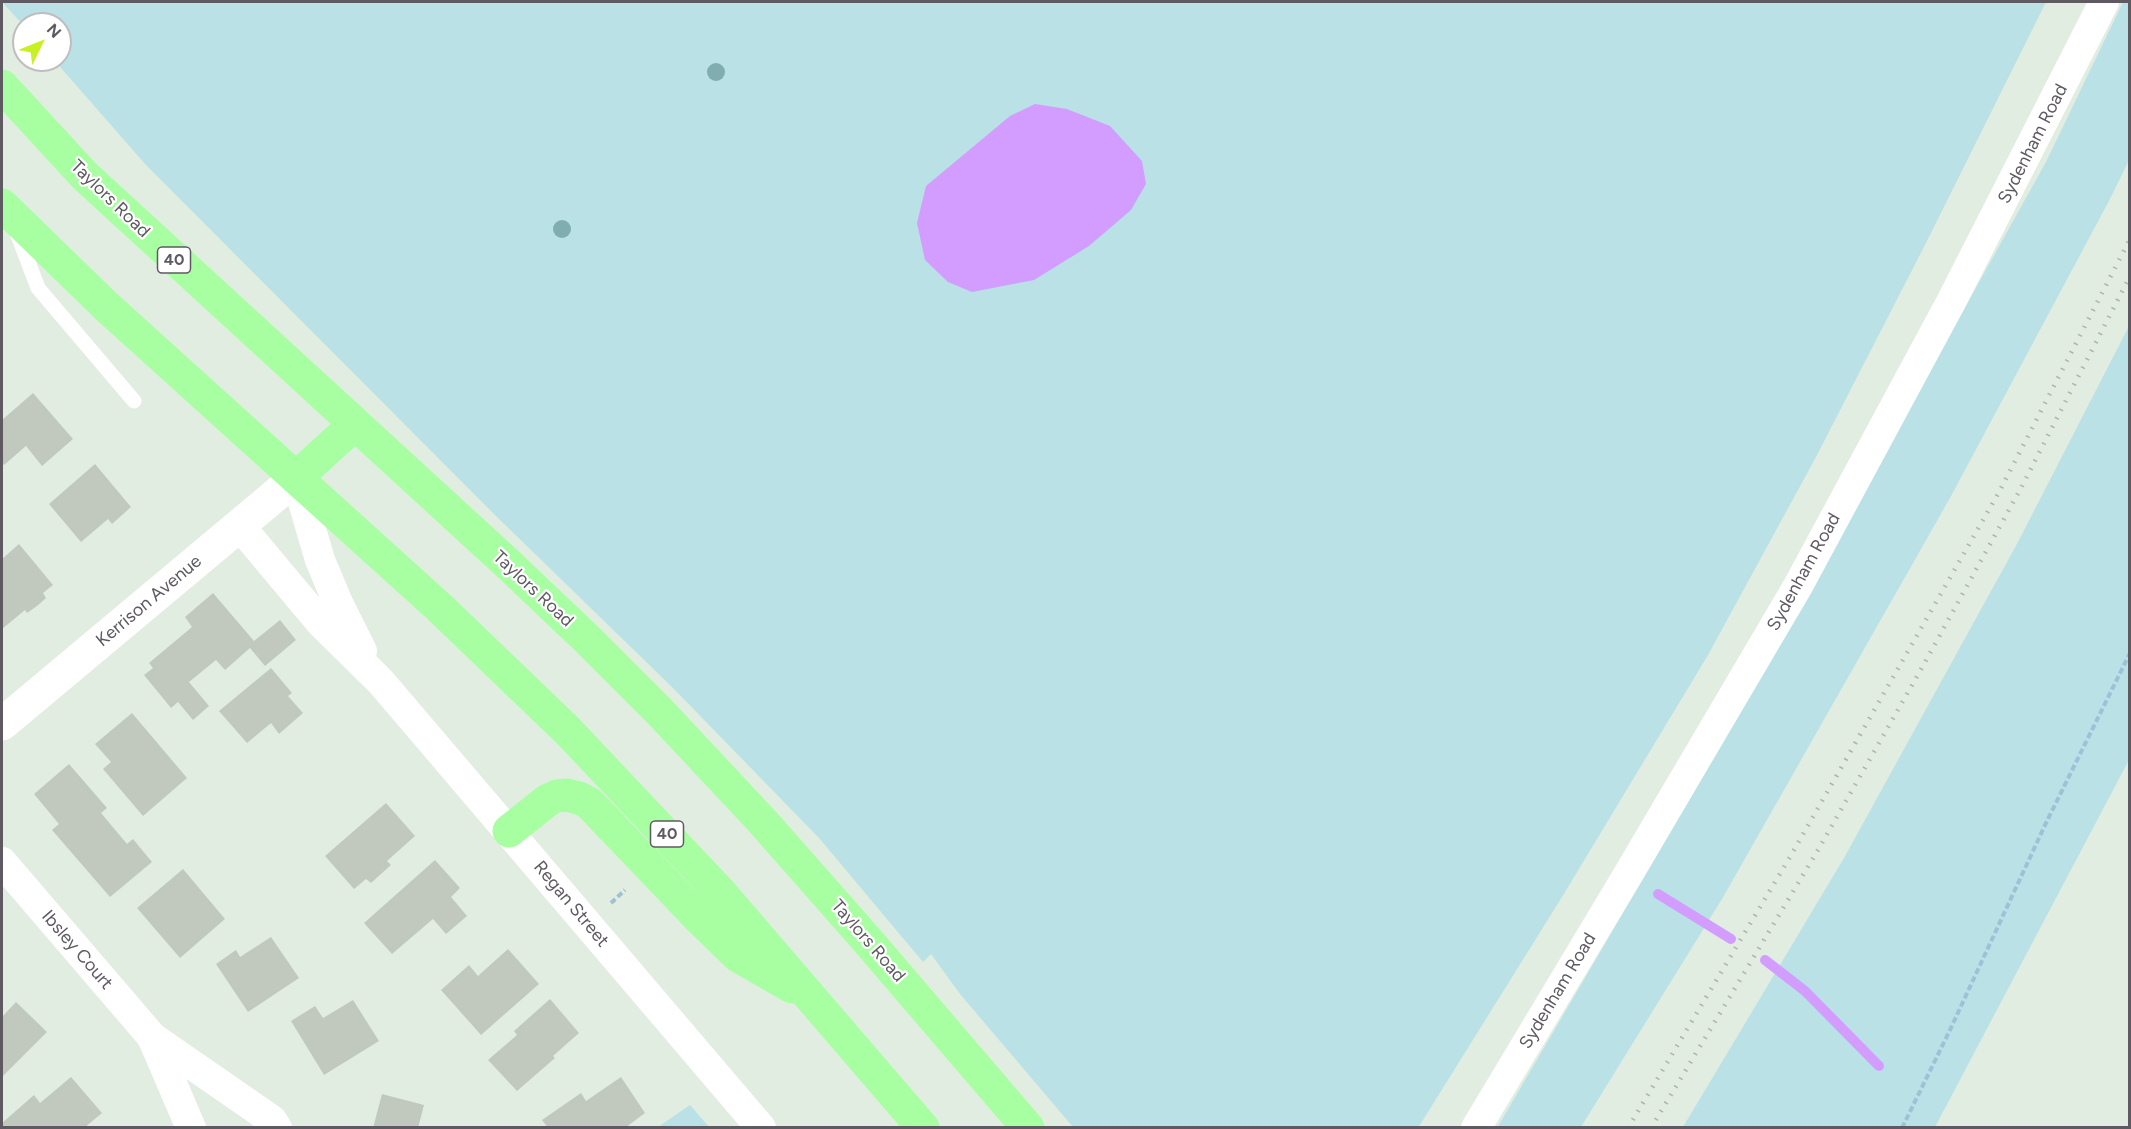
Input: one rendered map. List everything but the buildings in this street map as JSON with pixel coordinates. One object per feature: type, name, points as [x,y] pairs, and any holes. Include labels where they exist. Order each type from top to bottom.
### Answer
[{"type":"main road","name":"Taylors Road","points":[[2,86],[85,176],[548,602],[660,712],[793,856],[1028,1128]]},
{"type":"main road","name":"40","points":[[4,209],[107,306],[449,616],[568,731],[720,892],[923,1128]]},
{"type":"main road","points":[[296,478],[355,424]]},
{"type":"main road","points":[[509,831],[548,800],[557,796],[567,795],[589,803],[738,956],[815,1000]]},
{"type":"street","name":"Sydenham Road","points":[[1476,1128],[1798,586],[1951,302],[2104,2]]},
{"type":"street","name":"Kerrison Avenue","points":[[2,724],[296,478]]},
{"type":"street","name":"Regan Street","points":[[296,478],[320,560],[357,642],[381,682]]},
{"type":"street","name":"Regan Street","points":[[238,525],[321,623],[381,682],[761,1128]]},
{"type":"street","name":"Ibsley Court","points":[[2,862],[152,1037],[272,1120],[277,1128]]},
{"type":"street","name":"Ibsley Court","points":[[152,1037],[191,1128]]},
{"type":"lane","points":[[4,209],[38,288],[134,401]]},
{"type":"path","points":[[1902,1128],[2051,812],[2130,653]]},
{"type":"shaded area","points":[[2,2],[2046,2],[1816,457],[1708,655],[1562,897],[1418,1128],[1073,1127],[960,994],[931,954],[923,962],[819,838],[674,689],[495,515],[146,165],[65,72],[72,72],[72,12],[12,13]]},
{"type":"shaded area","points":[[2123,2],[2129,2],[2129,160],[1950,498],[1722,899],[1581,1127],[1497,1128],[1718,751],[2046,162]]},
{"type":"shaded area","points":[[1035,104],[1067,109],[1110,126],[1142,161],[1146,184],[1131,210],[1089,246],[1034,280],[972,292],[948,282],[925,260],[917,223],[926,186],[1010,116]]},
{"type":"shaded area","points":[[2129,326],[2129,760],[1935,1127],[1683,1127],[1844,858],[2018,542]]},
{"type":"shaded area","points":[[690,1105],[709,1127],[658,1127]]},
{"type":"waterway","points":[[1658,894],[1731,939]]},
{"type":"waterway","points":[[1765,960],[1805,991],[1879,1066]]},
{"type":"railway","points":[[1628,1128],[1790,857],[1998,494],[2130,239]]},
{"type":"railway","points":[[1651,1128],[1818,850],[1924,664],[2021,488],[2130,276]]}]
